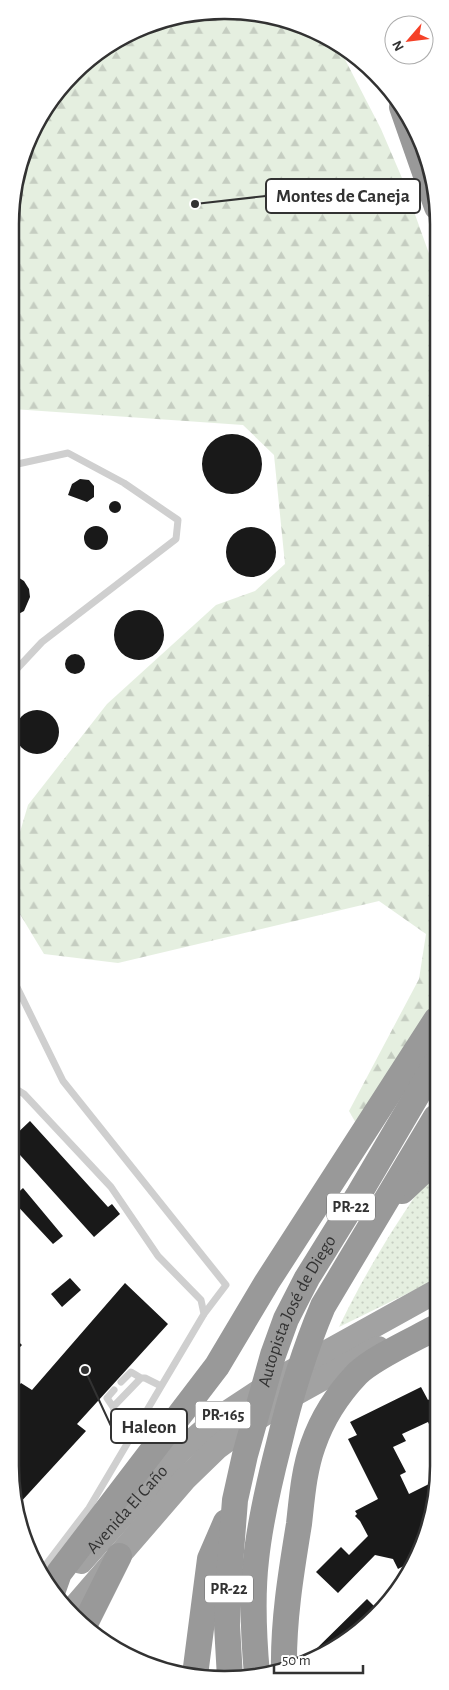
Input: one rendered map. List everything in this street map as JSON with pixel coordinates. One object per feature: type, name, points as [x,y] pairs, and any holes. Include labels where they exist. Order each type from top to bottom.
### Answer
[{"type":"highway","points":[[56,1583],[59,1573],[217,1366],[267,1282],[430,1029]]},
{"type":"highway","name":"Autopista José de Diego","points":[[230,1671],[227,1625],[235,1500],[245,1454],[273,1355],[286,1320],[307,1278],[430,1073]]},
{"type":"highway","name":"Autopista José de Diego","points":[[257,1668],[256,1561],[266,1498],[282,1430],[310,1335],[323,1306],[430,1127]]},
{"type":"highway","points":[[378,1215],[430,1164]]},
{"type":"highway","name":"Avenida El Caño","points":[[57,1586],[180,1451],[217,1419],[278,1380],[430,1295]]},
{"type":"highway","name":"Avenida El Caño","points":[[75,1606],[185,1479],[218,1447],[295,1394],[358,1358],[430,1321]]},
{"type":"highway","points":[[284,1662],[284,1640],[289,1590],[307,1466],[317,1434],[334,1404],[357,1374],[373,1362],[430,1331]]},
{"type":"highway","points":[[196,1669],[210,1559],[235,1500]]},
{"type":"highway","points":[[88,1619],[119,1556]]},
{"type":"lane","points":[[19,464],[68,453],[124,483],[178,520],[176,539],[42,642],[19,666]]},
{"type":"lane","points":[[19,991],[63,1081],[226,1285],[204,1314],[89,1508],[45,1565]]},
{"type":"lane","points":[[19,1091],[111,1187],[158,1256],[201,1300],[204,1314]]},
{"type":"lane","points":[[121,1382],[131,1372],[161,1386]]},
{"type":"lane","points":[[113,1408],[141,1378]]},
{"type":"lane","points":[[114,1390],[107,1398],[115,1414],[134,1432]]},
{"type":"green space","points":[[211,19],[238,19],[278,26],[303,34],[343,56],[381,129],[402,178],[430,256],[430,1013],[356,1123],[349,1111],[419,979],[426,934],[379,901],[118,963],[44,954],[19,913],[19,835],[28,805],[107,704],[216,605],[255,591],[285,564],[274,455],[243,425],[19,409],[19,211],[26,171],[40,133],[61,99],[79,79],[110,53],[146,34],[184,23]]},
{"type":"green space","points":[[430,1175],[430,1282],[339,1327],[360,1285],[409,1205]]},
{"type":"building","points":[[226,434],[238,434],[249,439],[257,447],[262,458],[260,476],[249,489],[238,494],[226,494],[215,489],[207,481],[202,470],[202,458],[207,447],[215,439]]},
{"type":"building","points":[[80,479],[89,480],[94,486],[94,497],[87,502],[68,495],[72,484]]},
{"type":"building","points":[[117,501],[120,502],[120,512],[113,513],[110,512],[109,505],[110,502]]},
{"type":"building","points":[[96,526],[105,529],[108,538],[105,547],[96,550],[87,547],[84,538],[87,529]]},
{"type":"building","points":[[251,527],[269,534],[276,552],[269,570],[251,577],[233,570],[226,552],[233,534]]},
{"type":"building","points":[[19,578],[24,581],[29,589],[30,597],[24,611],[19,614]]},
{"type":"building","points":[[139,610],[157,617],[164,635],[157,653],[139,660],[121,653],[114,635],[121,617]]},
{"type":"building","points":[[75,654],[82,657],[85,664],[82,671],[75,674],[68,671],[65,664],[68,657]]},
{"type":"building","points":[[28,711],[46,711],[53,716],[59,728],[58,741],[46,753],[28,753],[19,744],[19,720]]},
{"type":"building","points":[[30,1121],[108,1207],[112,1204],[120,1214],[94,1237],[19,1154],[19,1131]]},
{"type":"building","points":[[23,1188],[63,1236],[53,1244],[19,1208],[19,1192]]},
{"type":"building","points":[[70,1278],[81,1290],[62,1307],[51,1294]]},
{"type":"building","points":[[125,1283],[168,1324],[77,1424],[86,1431],[22,1500],[19,1479],[19,1385],[21,1383],[32,1390]]},
{"type":"building","points":[[421,1387],[428,1400],[430,1399],[430,1426],[428,1422],[402,1434],[406,1441],[393,1447],[406,1472],[400,1475],[409,1494],[429,1484],[423,1519],[415,1544],[404,1566],[398,1569],[393,1559],[375,1555],[338,1593],[316,1572],[341,1547],[349,1555],[368,1536],[355,1516],[357,1514],[355,1511],[378,1499],[348,1439],[357,1435],[350,1422]]},
{"type":"building","points":[[367,1599],[374,1606],[350,1629],[314,1651]]},
{"type":"place","name":"Montes de Caneja","points":[[195,204]]},
{"type":"place","name":"Haleon","points":[[85,1370]]}]
